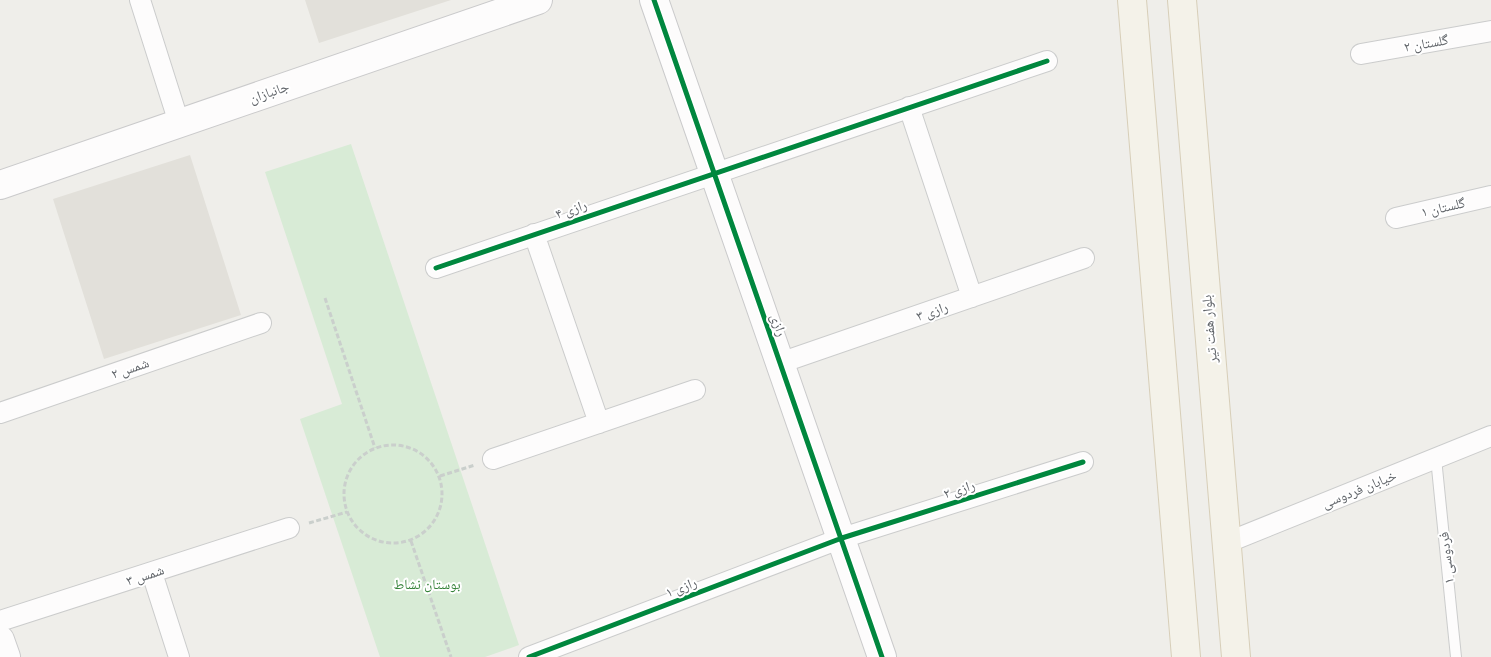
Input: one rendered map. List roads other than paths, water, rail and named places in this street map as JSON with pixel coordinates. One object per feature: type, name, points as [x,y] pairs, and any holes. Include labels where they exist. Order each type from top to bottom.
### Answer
[{"type":"main road","points":[[1132,0],[1186,657]]},
{"type":"main road","name":"بلوار هفت تیر","points":[[1182,0],[1236,657]]},
{"type":"street","points":[[140,0],[179,123]]},
{"type":"street","name":"جانبازان","points":[[0,185],[538,0]]},
{"type":"street","name":"رازی","points":[[654,0],[882,657]]},
{"type":"street","name":"گلستان ۲","points":[[1361,54],[1491,31]]},
{"type":"street","name":"رازی ۴","points":[[436,268],[714,172],[1047,61]]},
{"type":"street","points":[[909,107],[972,297]]},
{"type":"street","name":"گلستان ۱","points":[[1396,218],[1491,196]]},
{"type":"street","points":[[534,234],[599,423]]},
{"type":"street","name":"رازی ۳","points":[[780,363],[1084,258]]},
{"type":"street","name":"شمس ۲","points":[[0,413],[261,324]]},
{"type":"street","points":[[493,459],[695,390]]},
{"type":"street","name":"خیابان فردوسی","points":[[1226,543],[1491,436]]},
{"type":"street","name":"رازی ۲","points":[[842,538],[1083,462]]},
{"type":"street","name":"شمس ۳","points":[[0,621],[289,528]]},
{"type":"street","name":"رازی ۱","points":[[529,657],[842,538]]},
{"type":"street","points":[[152,573],[179,657]]},
{"type":"street","points":[[0,640],[6,657]]},
{"type":"lane","name":"فردوسی ۱","points":[[1436,458],[1456,657]]},
{"type":"park label","name":"بوستان نشاط","points":[[427,584]]}]
